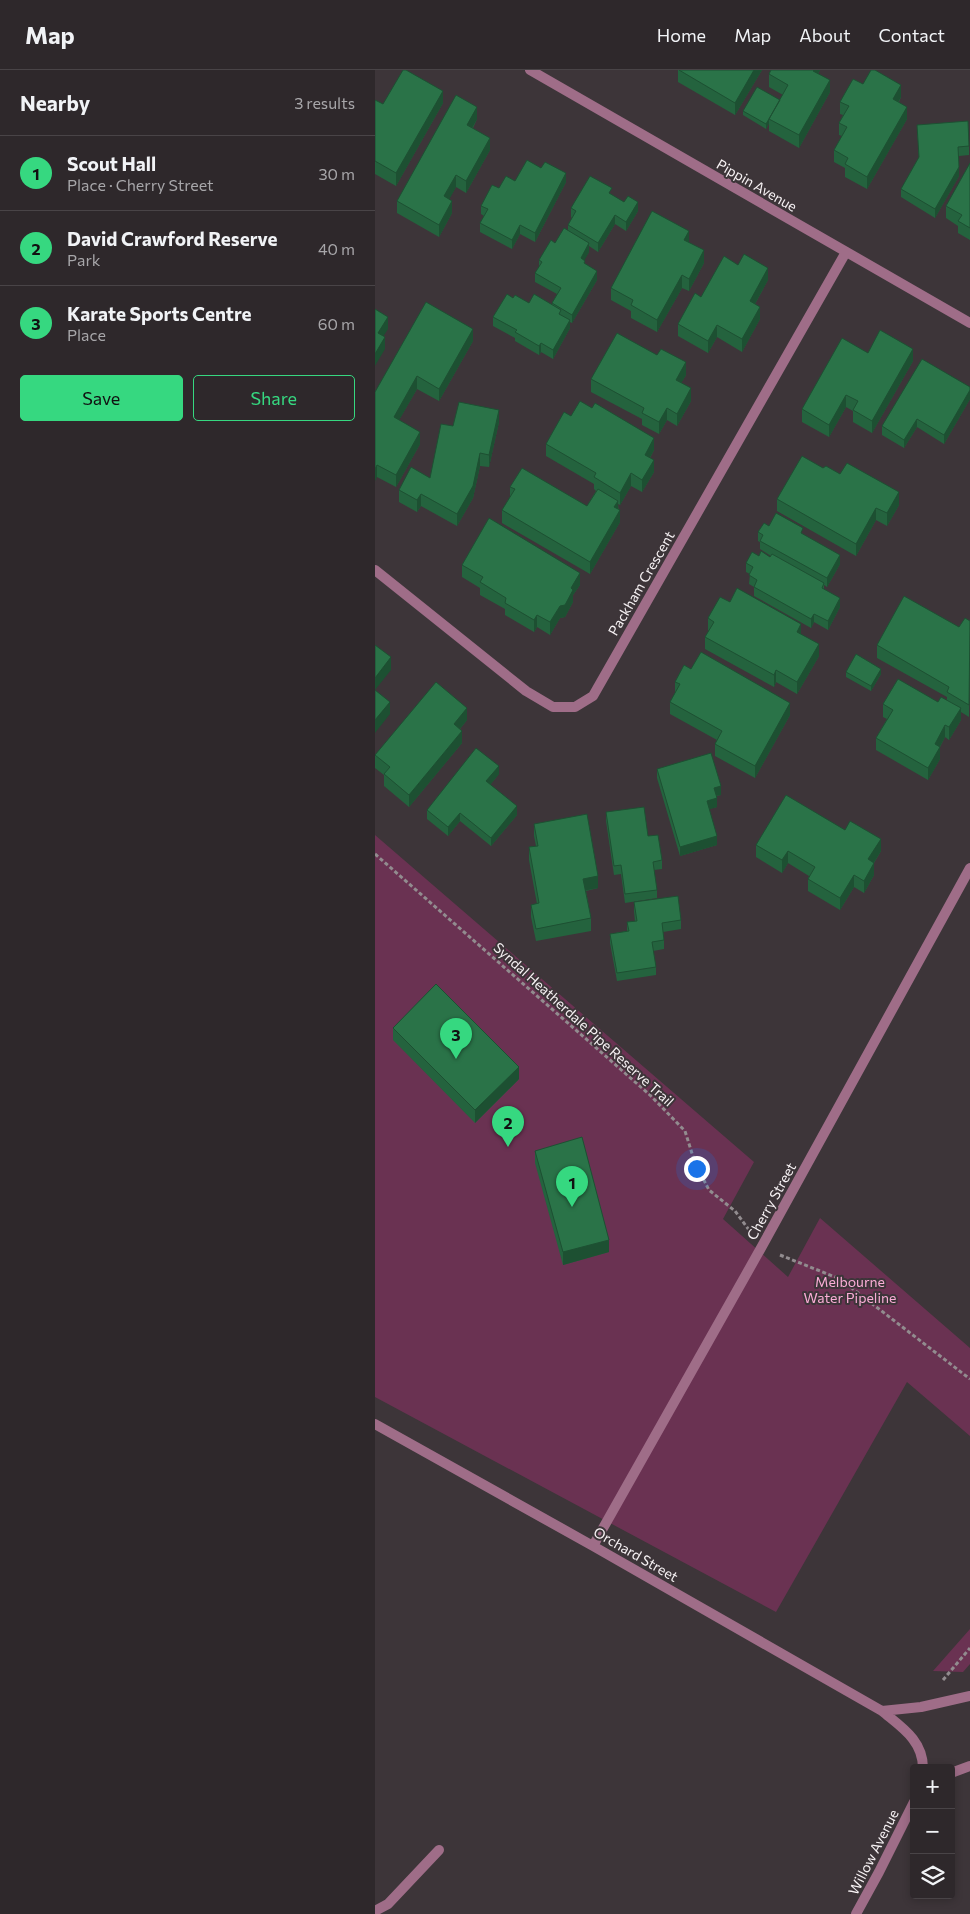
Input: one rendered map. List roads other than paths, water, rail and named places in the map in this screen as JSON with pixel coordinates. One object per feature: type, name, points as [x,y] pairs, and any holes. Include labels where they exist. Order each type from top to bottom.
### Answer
[{"type":"street","name":"Pippin Avenue","points":[[530,70],[970,323]]},
{"type":"street","name":"Packham Crescent","points":[[375,570],[526,690],[553,707],[575,707],[593,696],[847,252]]},
{"type":"street","name":"Cherry Street","points":[[593,1546],[761,1248],[970,868]]},
{"type":"street","name":"Orchard Street","points":[[375,1424],[882,1711],[910,1734],[923,1758],[923,1764]]},
{"type":"street","points":[[882,1711],[921,1707],[970,1696]]},
{"type":"street","points":[[955,1772],[970,1766]]},
{"type":"street","name":"Willow Avenue","points":[[856,1914],[910,1809]]},
{"type":"street","points":[[375,1911],[387,1904],[439,1850]]},
{"type":"place","name":"Karate Sports Centre","points":[[456,1059]]},
{"type":"place","name":"David Crawford Reserve","points":[[508,1147]]},
{"type":"place","name":"Scout Hall","points":[[572,1207]]},
{"type":"park label","name":"Melbourne Water Pipeline","points":[[850,1290]]}]
